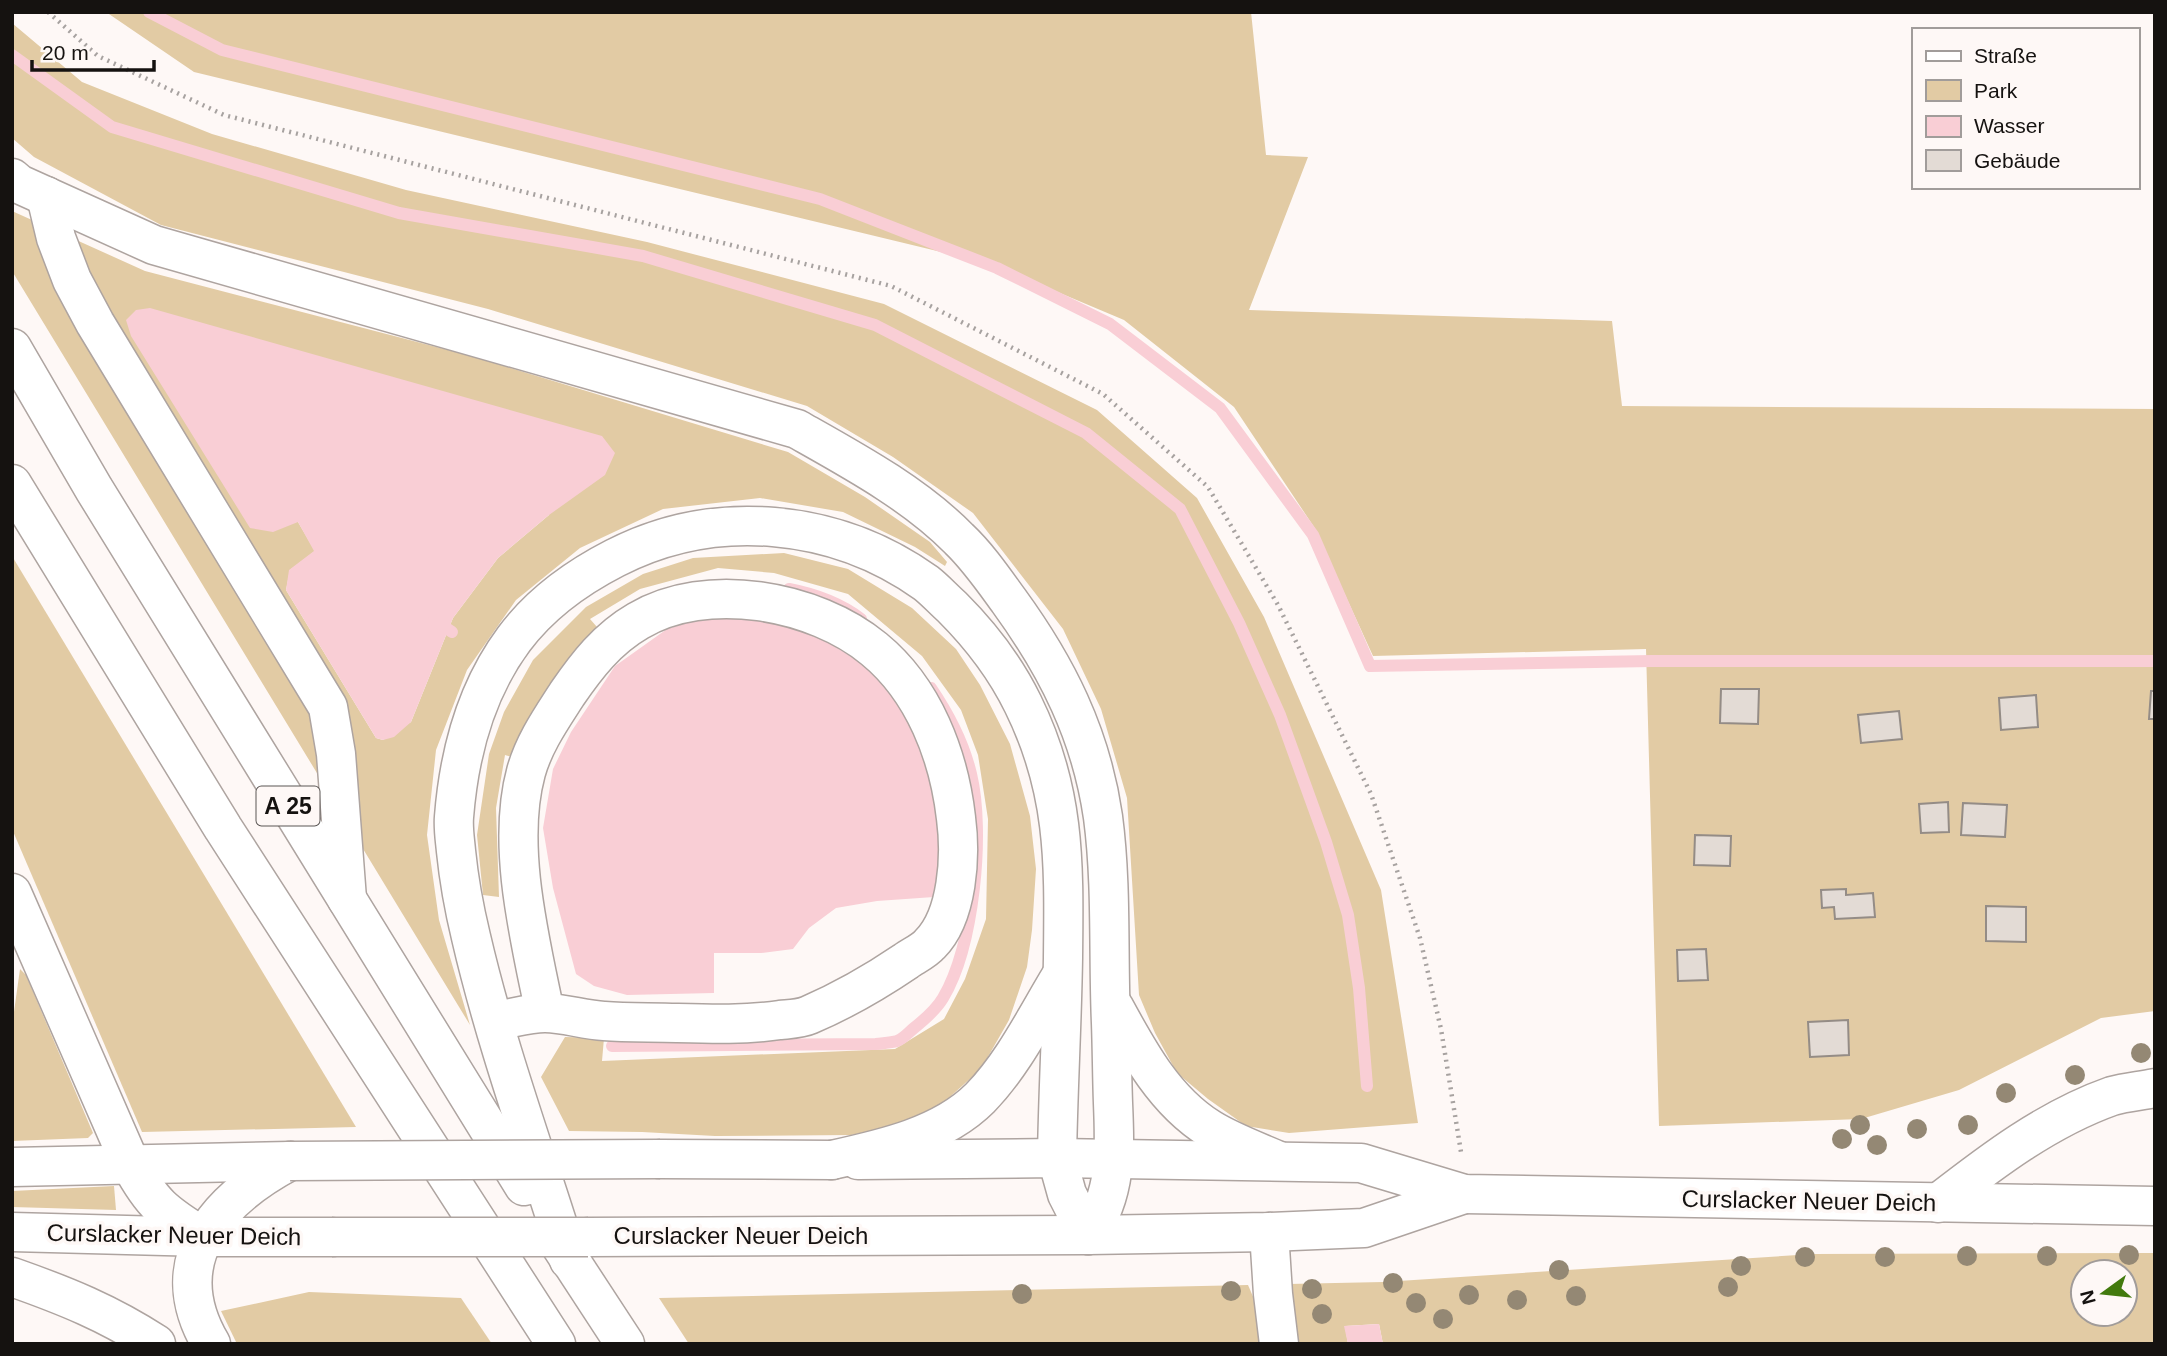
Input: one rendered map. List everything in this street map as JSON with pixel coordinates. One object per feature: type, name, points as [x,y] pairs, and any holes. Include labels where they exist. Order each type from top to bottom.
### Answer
[{"type":"main road","points":[[12,178],[19,184],[154,245],[797,429],[911,498],[959,538],[992,577],[1032,632],[1064,688],[1083,732],[1094,771],[1103,817],[1107,870],[1115,1158],[1102,1209],[1088,1235],[1067,1194],[1057,1158],[1064,886],[1059,810],[1040,743],[1005,672],[986,643],[929,585],[885,558],[831,536],[759,525],[717,526],[675,534],[636,547],[589,572],[552,598],[516,636],[492,671],[472,718],[461,763],[453,822],[460,890],[478,967],[569,1261]]},
{"type":"main road","points":[[46,196],[56,238],[72,280],[94,323],[328,707],[336,754],[347,899]]},
{"type":"main road","name":"A 25","points":[[12,348],[101,500],[569,1261],[625,1344]]},
{"type":"main road","name":"A 25","points":[[12,484],[223,828],[556,1344]]},
{"type":"main road","points":[[494,1021],[545,1013],[603,1021],[749,1025],[804,1017],[866,988],[930,944],[951,911],[957,869],[958,831],[953,789],[940,747],[925,714],[904,681],[875,650],[841,627],[803,611],[762,602],[723,599],[694,601],[663,608],[638,620],[611,639],[587,664],[542,731],[526,772],[521,806],[520,852],[524,906],[545,1013]]},
{"type":"main road","points":[[12,893],[141,1184],[156,1205],[203,1237]]},
{"type":"main road","points":[[832,1160],[869,1152],[920,1135],[951,1119],[978,1099],[1004,1070],[1063,975]]},
{"type":"main road","points":[[1110,999],[1155,1077],[1182,1106],[1210,1129],[1279,1161]]},
{"type":"main road","points":[[1938,1203],[2023,1139],[2113,1096],[2155,1088]]},
{"type":"main road","name":"Curslacker Neuer Deich","points":[[12,1167],[290,1161],[1115,1158],[1361,1163],[1464,1195],[2155,1206]]},
{"type":"main road","points":[[211,1344],[198,1315],[194,1292],[194,1270],[203,1237],[230,1203],[272,1171],[290,1161]]},
{"type":"main road","name":"Curslacker Neuer Deich","points":[[12,1233],[332,1237],[1269,1232],[1364,1228],[1464,1195]]},
{"type":"main road","points":[[1269,1232],[1279,1344]]},
{"type":"main road","points":[[12,1277],[68,1296],[120,1321],[156,1344]]},
{"type":"green space","points":[[106,12],[1251,12],[1266,155],[1308,157],[1249,310],[1612,321],[1622,406],[2155,409],[2155,1011],[2101,1018],[1959,1090],[1861,1119],[1659,1126],[1646,649],[1373,656],[1314,527],[1234,407],[1124,320],[991,264],[194,72]]},
{"type":"green space","points":[[12,23],[82,82],[212,134],[406,190],[647,242],[884,304],[1097,410],[1197,498],[1264,617],[1381,890],[1418,1123],[1289,1133],[1246,1126],[1177,1073],[1155,1033],[1139,995],[1127,798],[1101,709],[1063,629],[973,513],[893,457],[807,406],[488,309],[161,225],[34,157],[12,138]]},
{"type":"green space","points":[[12,211],[145,271],[471,356],[788,452],[865,497],[930,542],[947,562],[945,566],[915,547],[843,512],[760,498],[663,509],[580,548],[516,600],[467,670],[436,750],[427,835],[439,920],[470,1025],[12,271]],"holes":[[[549,515],[498,558],[453,618],[411,722],[383,740],[376,738],[286,590],[290,570],[315,551],[298,522]]]},
{"type":"green space","points":[[784,553],[848,569],[912,608],[956,649],[980,685],[1010,744],[1030,816],[1036,869],[1027,967],[1009,1020],[981,1069],[942,1104],[905,1124],[851,1135],[715,1136],[569,1131],[541,1077],[565,1037],[604,1038],[602,1061],[895,1049],[944,1019],[965,979],[986,919],[988,819],[978,755],[961,710],[922,656],[848,594],[774,573],[718,568],[640,589],[590,619],[604,635],[519,759],[505,755],[496,808],[499,897],[483,895],[477,835],[489,754],[504,712],[533,660],[586,607],[643,574],[693,558]]},
{"type":"green space","points":[[12,556],[356,1127],[142,1132],[12,829]]},
{"type":"green space","points":[[20,969],[26,975],[93,1133],[88,1138],[12,1141],[12,1026]]},
{"type":"green space","points":[[114,1186],[116,1210],[12,1207],[12,1191]]},
{"type":"green space","points":[[2155,1253],[2155,1344],[1383,1344],[1379,1324],[1345,1326],[1348,1344],[1293,1344],[1288,1284],[1383,1282],[1813,1254]]},
{"type":"green space","points":[[1248,1285],[1264,1322],[1267,1344],[689,1344],[659,1298]]},
{"type":"green space","points":[[309,1292],[461,1298],[492,1344],[237,1344],[221,1311]]},
{"type":"water","points":[[150,308],[602,436],[615,453],[605,475],[549,515],[498,558],[453,618],[411,722],[394,737],[383,740],[376,738],[286,590],[289,570],[314,551],[298,522],[273,532],[250,528],[131,336],[126,320],[136,310]]},
{"type":"water","points":[[756,615],[807,629],[879,674],[907,712],[936,778],[942,860],[934,897],[877,901],[836,908],[809,928],[793,949],[761,953],[714,953],[714,993],[627,995],[594,986],[576,974],[553,888],[543,828],[553,769],[571,732],[615,666],[667,629],[707,617]]},
{"type":"water","points":[[1379,1324],[1383,1344],[1348,1344],[1344,1326]]},
{"type":"building","points":[[1721,689],[1759,689],[1758,724],[1720,723]]},
{"type":"building","points":[[2151,691],[2155,691],[2155,719],[2149,719]]},
{"type":"building","points":[[2036,695],[2038,727],[2001,730],[1999,698]]},
{"type":"building","points":[[1899,711],[1902,739],[1861,743],[1858,715]]},
{"type":"building","points":[[1948,802],[1949,832],[1921,833],[1919,804]]},
{"type":"building","points":[[1963,803],[2007,805],[2005,837],[1961,835]]},
{"type":"building","points":[[1695,835],[1731,836],[1730,866],[1694,865]]},
{"type":"building","points":[[1846,889],[1846,895],[1873,893],[1875,917],[1835,919],[1834,907],[1822,908],[1821,890]]},
{"type":"building","points":[[1986,906],[2026,907],[2026,942],[1986,941]]},
{"type":"building","points":[[1706,949],[1708,980],[1678,981],[1677,950]]},
{"type":"building","points":[[1848,1020],[1849,1055],[1810,1057],[1808,1022]]},
{"type":"waterway","points":[[149,12],[222,50],[820,199],[997,268],[1110,324],[1220,408],[1313,535],[1370,666],[1652,661],[2155,661]]},
{"type":"waterway","points":[[12,55],[112,127],[399,213],[643,256],[875,325],[1086,433],[1180,509],[1239,623],[1280,715],[1326,842],[1348,915],[1359,988],[1367,1086]]},
{"type":"waterway","points":[[789,589],[827,600],[861,619]]},
{"type":"waterway","points":[[434,620],[452,632]]},
{"type":"waterway","points":[[612,1046],[876,1044],[899,1040],[933,1011],[954,976],[969,920],[974,888],[977,826],[968,763],[955,729],[931,688]]}]
